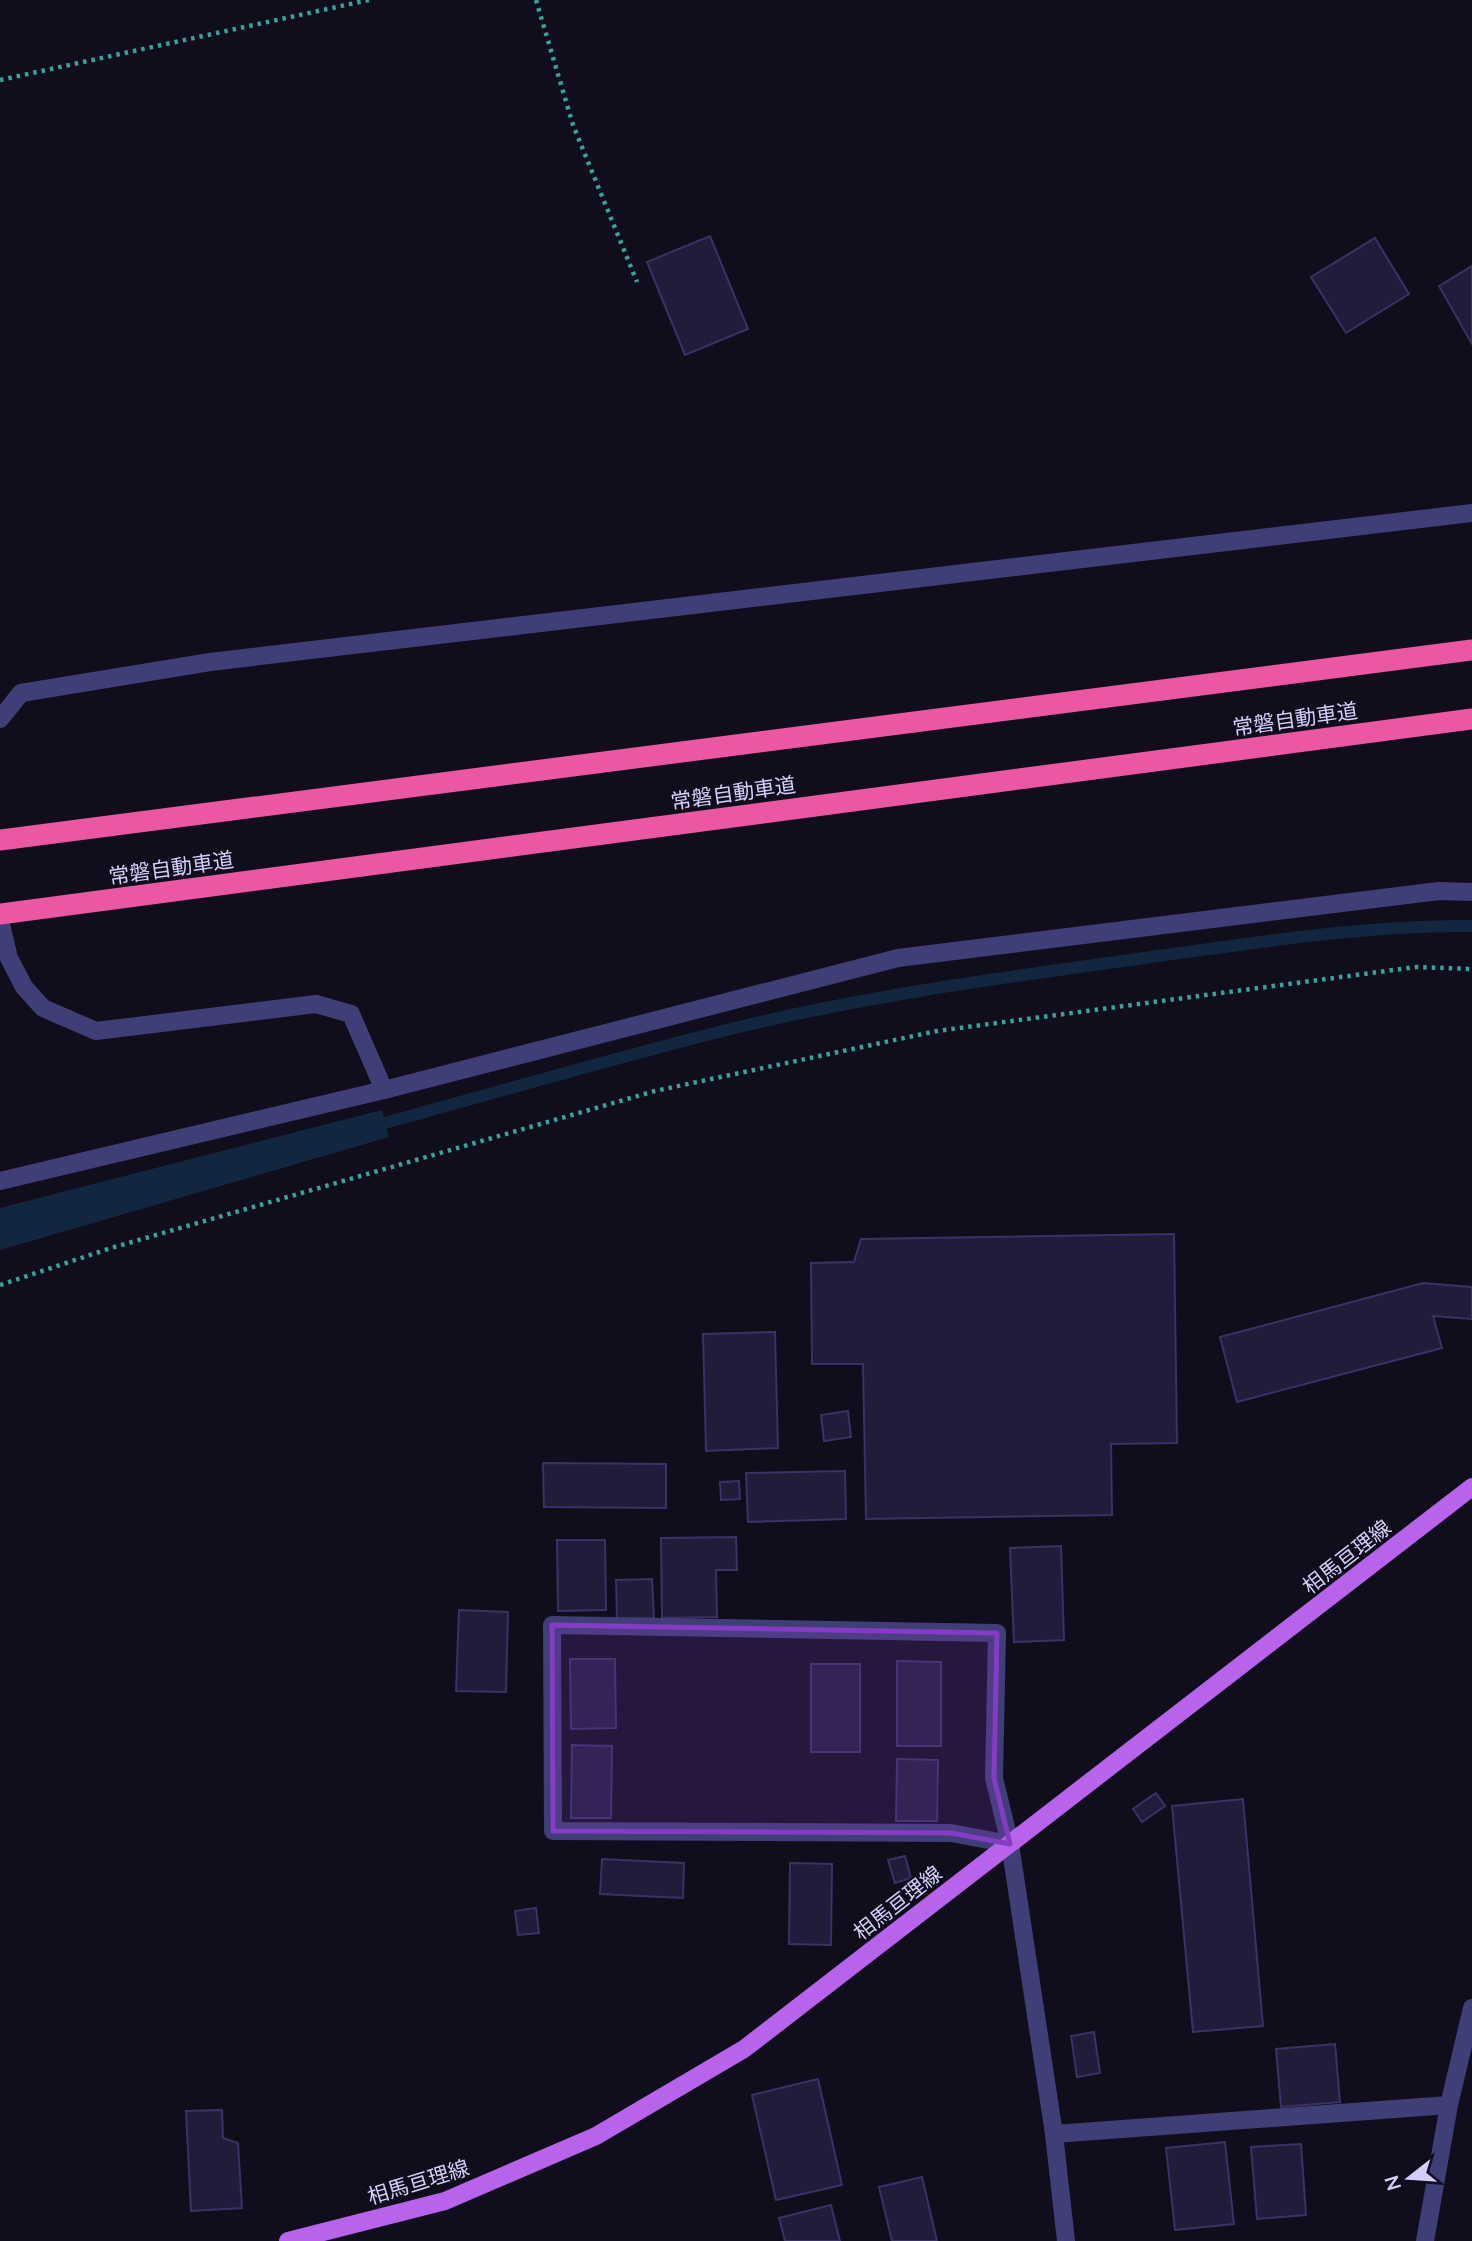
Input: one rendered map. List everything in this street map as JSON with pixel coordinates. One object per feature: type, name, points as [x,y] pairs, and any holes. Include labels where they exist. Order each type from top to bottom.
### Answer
[{"type":"highway","name":"常磐自動車道","points":[[0,840],[1472,650]]},
{"type":"highway","name":"常磐自動車道","points":[[0,914],[1472,719]]},
{"type":"main road","name":"相馬亘理線","points":[[288,2241],[445,2201],[596,2136],[744,2049],[1472,1487]]},
{"type":"street","points":[[0,719],[21,693],[210,662],[1472,513]]},
{"type":"street","points":[[0,1181],[384,1090],[898,958],[1439,891],[1472,892]]},
{"type":"street","points":[[0,920],[9,958],[24,987],[43,1008],[96,1031],[316,1004],[351,1014],[384,1090]]},
{"type":"street","points":[[1010,1844],[951,1833],[553,1831],[552,1625],[997,1633],[994,1778],[1010,1844],[1054,2134],[1066,2241]]},
{"type":"street","points":[[1425,2241],[1449,2105],[1472,2008]]},
{"type":"street","points":[[1054,2134],[1449,2105]]},
{"type":"path","points":[[0,80],[369,0]]},
{"type":"path","points":[[536,0],[573,125],[637,282]]},
{"type":"path","points":[[0,1285],[111,1248],[655,1091],[937,1031],[1416,967],[1472,968]]},
{"type":"highlighted area","points":[[552,1625],[997,1633],[994,1778],[1010,1844],[951,1833],[553,1831]]},
{"type":"water","points":[[382,1110],[389,1137],[0,1250],[0,1208]]},
{"type":"building","points":[[710,236],[748,329],[685,355],[647,262]]},
{"type":"building","points":[[1375,238],[1409,294],[1346,333],[1311,277]]},
{"type":"building","points":[[1472,266],[1472,344],[1439,286]]},
{"type":"building","points":[[1174,1234],[1177,1443],[1111,1444],[1112,1515],[866,1519],[863,1364],[812,1364],[811,1263],[854,1262],[861,1239]]},
{"type":"building","points":[[1423,1283],[1472,1287],[1472,1319],[1433,1316],[1442,1348],[1237,1402],[1220,1337]]},
{"type":"building","points":[[775,1332],[778,1448],[706,1451],[703,1334]]},
{"type":"building","points":[[848,1411],[851,1437],[824,1441],[821,1415]]},
{"type":"building","points":[[543,1463],[666,1464],[666,1508],[544,1507]]},
{"type":"building","points":[[845,1471],[846,1519],[748,1522],[746,1473]]},
{"type":"building","points":[[739,1481],[740,1499],[721,1500],[720,1482]]},
{"type":"building","points":[[736,1537],[737,1570],[716,1570],[717,1617],[662,1618],[661,1538]]},
{"type":"building","points":[[557,1540],[605,1540],[606,1610],[558,1611]]},
{"type":"building","points":[[1061,1546],[1064,1640],[1014,1642],[1010,1548]]},
{"type":"building","points":[[652,1579],[654,1618],[617,1619],[616,1580]]},
{"type":"building","points":[[459,1610],[508,1612],[506,1692],[456,1691]]},
{"type":"building","points":[[570,1659],[615,1659],[616,1728],[571,1729]]},
{"type":"building","points":[[897,1661],[941,1662],[941,1746],[897,1746]]},
{"type":"building","points":[[811,1664],[860,1664],[860,1752],[811,1752]]},
{"type":"building","points":[[572,1745],[612,1746],[611,1818],[571,1818]]},
{"type":"building","points":[[897,1759],[938,1760],[937,1821],[896,1821]]},
{"type":"building","points":[[1156,1793],[1165,1806],[1142,1822],[1133,1809]]},
{"type":"building","points":[[1243,1799],[1263,2026],[1193,2032],[1172,1806]]},
{"type":"building","points":[[905,1856],[911,1878],[895,1883],[888,1860]]},
{"type":"building","points":[[602,1859],[684,1863],[683,1898],[600,1894]]},
{"type":"building","points":[[790,1863],[832,1864],[831,1945],[789,1944]]},
{"type":"building","points":[[536,1908],[539,1933],[518,1935],[515,1911]]},
{"type":"building","points":[[1094,2032],[1100,2073],[1077,2077],[1071,2036]]},
{"type":"building","points":[[1335,2044],[1340,2102],[1281,2107],[1276,2049]]},
{"type":"building","points":[[818,2079],[842,2185],[776,2200],[752,2095]]},
{"type":"building","points":[[222,2110],[223,2138],[238,2143],[242,2208],[191,2211],[186,2111]]},
{"type":"building","points":[[1225,2142],[1234,2224],[1175,2230],[1166,2148]]},
{"type":"building","points":[[1301,2144],[1306,2215],[1257,2219],[1251,2147]]},
{"type":"building","points":[[922,2177],[937,2241],[892,2241],[879,2187]]},
{"type":"building","points":[[831,2205],[840,2241],[785,2241],[779,2218]]},
{"type":"waterway","points":[[370,1127],[735,1028],[840,1005],[1052,971],[1315,935],[1393,928],[1472,926]]}]
